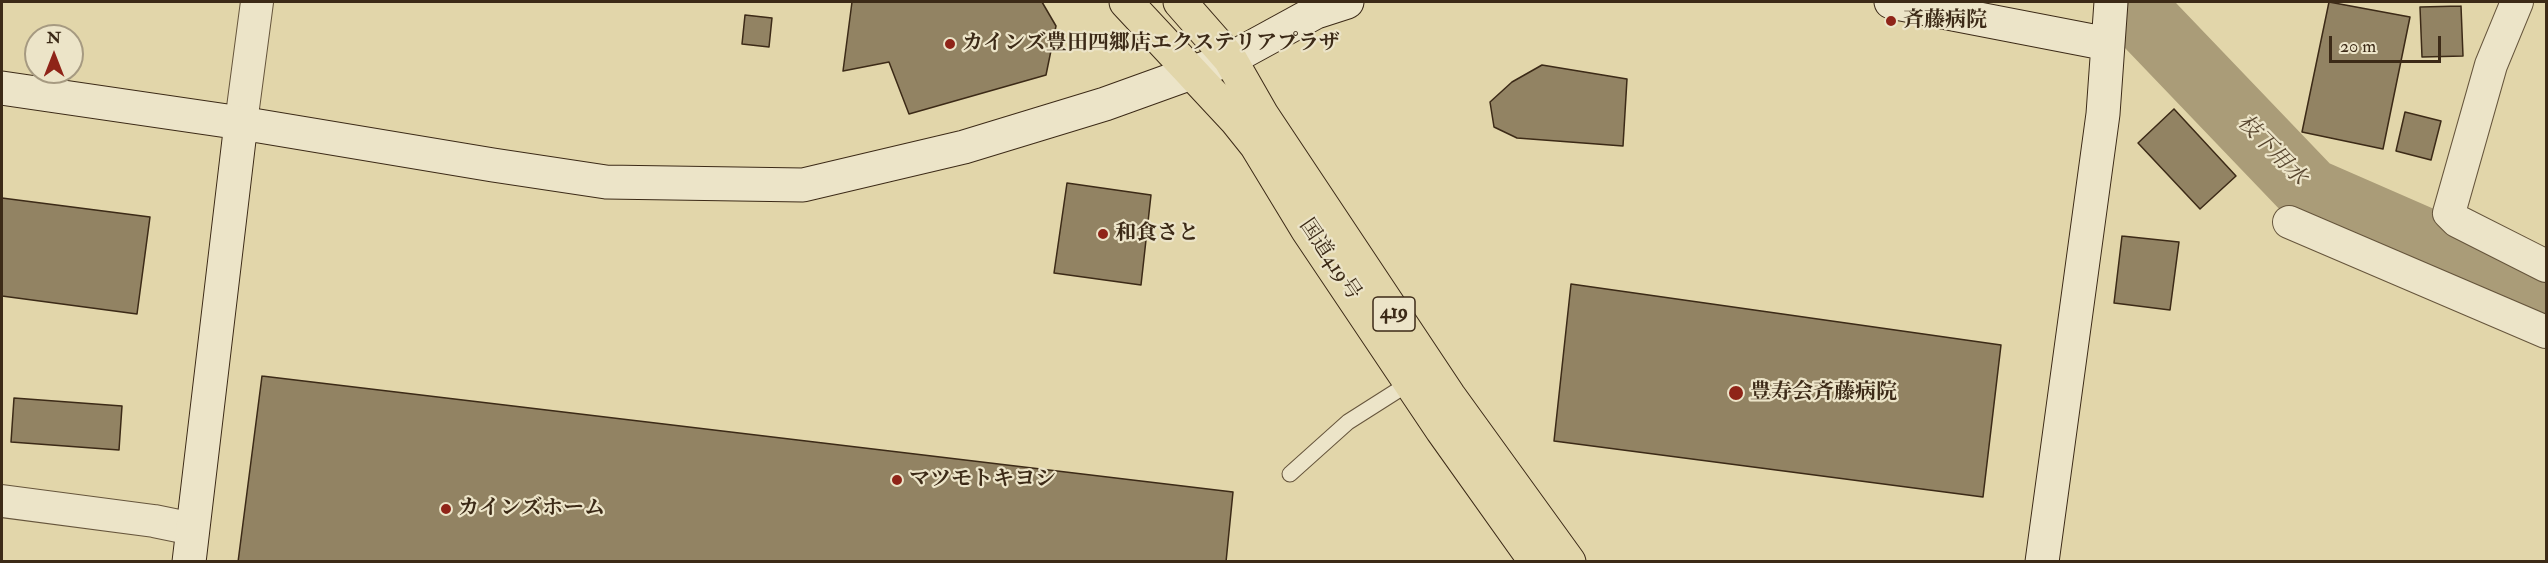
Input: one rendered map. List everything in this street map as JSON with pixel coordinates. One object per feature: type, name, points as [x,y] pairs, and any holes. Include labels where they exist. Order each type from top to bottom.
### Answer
[{"type":"highway","name":"国道419号","points":[[1126,2],[1236,120],[1256,145],[1307,229],[1412,382],[1442,430],[1536,561]]},
{"type":"highway","name":"国道419号","points":[[1180,2],[1230,59],[1262,115],[1449,396],[1569,561]]},
{"type":"street","points":[[189,561],[257,2]]},
{"type":"street","points":[[2,88],[241,123],[606,182],[803,185],[964,147],[1105,104],[1230,59],[1316,12],[1347,2]]},
{"type":"street","points":[[1891,2],[2108,44]]},
{"type":"street","points":[[2042,561],[2103,114],[2111,2]]},
{"type":"street","points":[[2513,2],[2491,65],[2449,213],[2457,221],[2547,266]]},
{"type":"street","points":[[2289,222],[2547,332]]},
{"type":"street","points":[[2,501],[154,521],[194,529]]},
{"type":"lane","points":[[1290,474],[1348,422],[1412,382]]},
{"type":"building","name":"カインズ豊田四郷店エクステリアプラザ","points":[[852,2],[1042,2],[1056,26],[1046,75],[909,114],[889,62],[843,71]]},
{"type":"building","points":[[2329,2],[2410,17],[2383,149],[2302,132]]},
{"type":"building","points":[[2461,6],[2463,56],[2422,57],[2420,7]]},
{"type":"building","points":[[745,15],[772,18],[769,47],[742,44]]},
{"type":"building","points":[[1542,65],[1627,79],[1623,146],[1517,138],[1494,127],[1490,102],[1512,82]]},
{"type":"building","points":[[2174,109],[2236,176],[2200,209],[2138,143]]},
{"type":"building","points":[[2405,112],[2441,121],[2431,160],[2396,151]]},
{"type":"building","name":"和食さと","points":[[1067,183],[1151,195],[1141,285],[1054,273]]},
{"type":"building","points":[[2,198],[150,217],[137,314],[2,296]]},
{"type":"building","points":[[2122,236],[2179,242],[2170,310],[2114,303]]},
{"type":"building","name":"豊寿会斉藤病院","points":[[1571,284],[2001,345],[1983,497],[1554,441]]},
{"type":"building","points":[[262,376],[1233,492],[1226,562],[238,562]]},
{"type":"building","points":[[14,398],[122,406],[119,450],[11,442]]},
{"type":"waterway","name":"枝下用水","points":[[2128,2],[2310,192],[2546,295]]},
{"type":"place","name":"斉藤病院","points":[[1891,21]]},
{"type":"place","name":"カインズ豊田四郷店エクステリアプラザ","points":[[950,44]]},
{"type":"place","name":"和食さと","points":[[1103,234]]},
{"type":"place","name":"豊寿会斉藤病院","points":[[1736,393]]},
{"type":"place","name":"マツモトキヨシ","points":[[897,480]]},
{"type":"place","name":"カインズホーム","points":[[446,509]]}]
